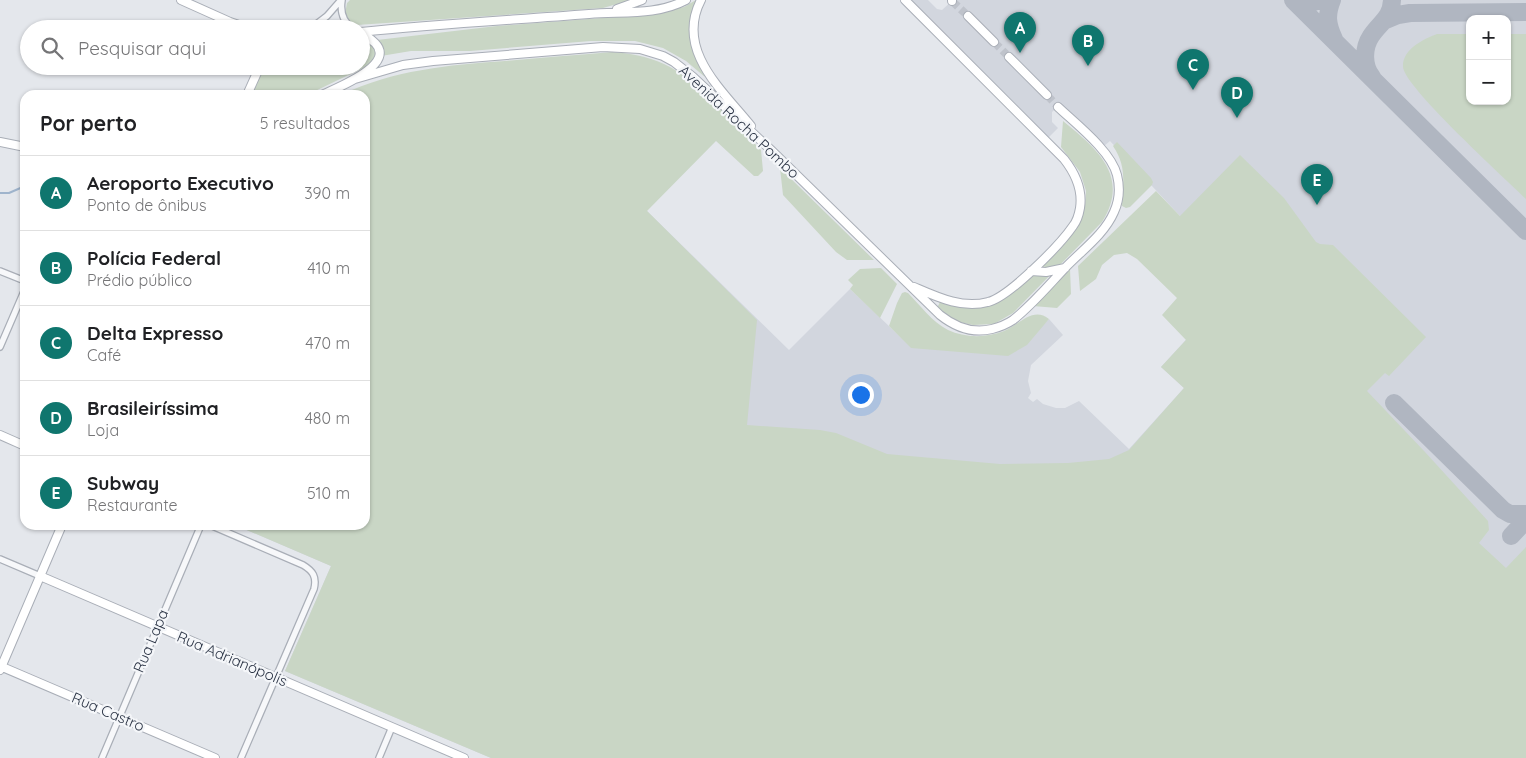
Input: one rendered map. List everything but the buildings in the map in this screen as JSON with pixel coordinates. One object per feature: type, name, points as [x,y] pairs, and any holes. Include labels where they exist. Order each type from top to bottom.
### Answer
[{"type":"main road","points":[[181,0],[226,20]]},
{"type":"main road","points":[[595,13],[619,8],[642,0]]},
{"type":"main road","points":[[370,32],[595,13],[659,10],[686,0]]},
{"type":"main road","points":[[701,0],[694,18],[694,39],[699,59],[710,76],[772,152]]},
{"type":"main road","name":"Avenida Rocha Pombo","points":[[905,0],[1059,154],[1075,176],[1081,195],[1077,218],[1067,233],[1031,271],[995,300],[979,304],[951,302],[908,284]]},
{"type":"main road","points":[[968,16],[994,42]]},
{"type":"main road","points":[[370,39],[377,45],[379,54],[378,59],[370,68]]},
{"type":"main road","name":"Avenida Rocha Pombo","points":[[370,75],[403,65],[433,60],[604,47],[640,49],[663,56],[683,68],[950,323],[971,331],[981,331],[1004,325],[1013,320],[1099,234],[1110,220],[1116,207],[1119,188],[1114,165],[1106,154],[1058,107]]},
{"type":"main road","points":[[1009,57],[1048,95]]},
{"type":"main road","points":[[249,90],[256,75]]},
{"type":"main road","points":[[332,90],[360,75]]},
{"type":"main road","name":"Avenida Rocha Pombo","points":[[355,79],[369,75]]},
{"type":"main road","points":[[0,142],[20,145]]},
{"type":"main road","points":[[1031,271],[1046,272],[1065,268]]},
{"type":"main road","points":[[0,435],[20,444]]},
{"type":"main road","points":[[0,667],[60,530]]},
{"type":"main road","name":"Rua Adrianópolis","points":[[40,576],[464,758]]},
{"type":"main road","name":"Rua Castro","points":[[0,667],[215,758]]},
{"type":"street","points":[[322,20],[342,0]]},
{"type":"street","points":[[342,0],[342,13],[345,20]]},
{"type":"street","points":[[0,271],[20,279]]},
{"type":"street","points":[[0,347],[20,301]]},
{"type":"street","name":"Rua Lapa","points":[[102,758],[199,530]]},
{"type":"street","points":[[222,530],[303,565],[312,571],[314,575],[314,589],[242,758]]},
{"type":"street","name":"Rua Adrianópolis","points":[[0,559],[40,576]]},
{"type":"street","points":[[379,758],[392,727]]},
{"type":"shaded area","points":[[913,0],[928,0],[937,9],[942,10],[953,0],[1526,0],[1526,758],[491,758],[285,671],[331,566],[247,530],[370,530],[370,519],[647,211],[789,350],[850,289],[912,348],[1040,328],[1049,319],[1063,335],[1031,365],[1028,381],[1031,393],[1028,398],[1033,402],[1037,399],[1043,404],[1056,408],[1065,408],[1079,401],[1129,449],[1184,388],[1161,367],[1204,320],[1180,216],[1110,141],[1104,146],[1061,104],[1052,112],[1052,122],[1058,128],[1046,140],[909,4]]},
{"type":"green space","points":[[350,0],[631,0],[603,8],[370,24],[370,20],[349,20],[345,14],[347,3]]},
{"type":"green space","points":[[696,0],[692,19],[695,55],[705,77],[686,61],[663,48],[635,41],[591,41],[470,51],[411,51],[381,56],[377,40],[497,26],[653,14],[684,7]]},
{"type":"green space","points":[[1437,34],[1466,34],[1466,105],[1511,105],[1511,34],[1526,34],[1526,199],[1438,113],[1408,78],[1403,67],[1406,55],[1426,39]]},
{"type":"green space","points":[[370,43],[375,52],[370,63]]},
{"type":"green space","points":[[612,52],[631,54],[658,61],[677,71],[715,102],[761,150],[763,171],[758,176],[754,176],[716,141],[647,211],[757,320],[747,425],[820,430],[836,433],[887,454],[1000,464],[1068,463],[1109,459],[1129,450],[1184,388],[1161,367],[1186,340],[1162,315],[1177,298],[1137,259],[1127,253],[1114,255],[1102,265],[1096,279],[1080,291],[1078,266],[1156,191],[1180,216],[1240,155],[1284,198],[1316,242],[1333,245],[1426,337],[1389,376],[1385,373],[1367,391],[1488,521],[1489,530],[1479,543],[1506,568],[1526,547],[1526,758],[491,758],[285,671],[331,566],[247,530],[370,530],[370,90],[354,90],[401,74],[463,64]]},
{"type":"green space","points":[[259,75],[348,75],[317,90],[253,90]]},
{"type":"green space","points":[[1063,121],[1087,142],[1106,164],[1111,177],[1113,191],[1110,206],[1102,222],[1013,313],[994,324],[973,325],[955,321],[937,308],[940,302],[980,307],[997,303],[1010,293],[1081,219],[1085,206],[1086,191],[1080,172],[1061,147]]},
{"type":"green space","points":[[1117,142],[1153,182],[1130,207],[1126,208],[1122,206],[1122,168],[1113,146]]},
{"type":"green space","points":[[780,168],[874,260],[847,260],[836,252],[783,195]]},
{"type":"green space","points":[[881,268],[897,284],[880,318],[850,289],[853,285],[848,280],[860,269]]},
{"type":"green space","points":[[1070,269],[1071,294],[1057,308],[1033,306]]},
{"type":"green space","points":[[905,292],[937,323],[961,335],[983,336],[997,333],[1010,328],[1026,318],[1037,315],[1049,319],[1027,345],[1008,356],[911,348],[889,326],[897,303],[902,293]]},
{"type":"waterway","points":[[0,193],[9,193],[20,188]]},
{"type":"taxiway","points":[[1293,0],[1526,231]]},
{"type":"taxiway","points":[[1300,0],[1313,2],[1324,0]]},
{"type":"taxiway","points":[[1332,0],[1328,20],[1334,39]]},
{"type":"taxiway","points":[[1372,77],[1367,68],[1365,51],[1371,36],[1390,12],[1392,0]]},
{"type":"taxiway","points":[[1386,20],[1410,13],[1526,12]]},
{"type":"taxiway","points":[[1394,403],[1503,510],[1510,514],[1526,514]]},
{"type":"taxiway","points":[[1511,536],[1526,520]]},
{"type":"tunnel","points":[[952,1],[968,16]]},
{"type":"tunnel","points":[[994,42],[1009,57]]},
{"type":"tunnel","points":[[1047,95],[1058,107]]},
{"type":"place","name":"Aeroporto Executivo","points":[[1020,53]]},
{"type":"place","name":"Polícia Federal","points":[[1088,66]]},
{"type":"place","name":"Delta Expresso","points":[[1193,90]]},
{"type":"place","name":"Brasileiríssima","points":[[1237,118]]},
{"type":"place","name":"Subway","points":[[1317,205]]}]
